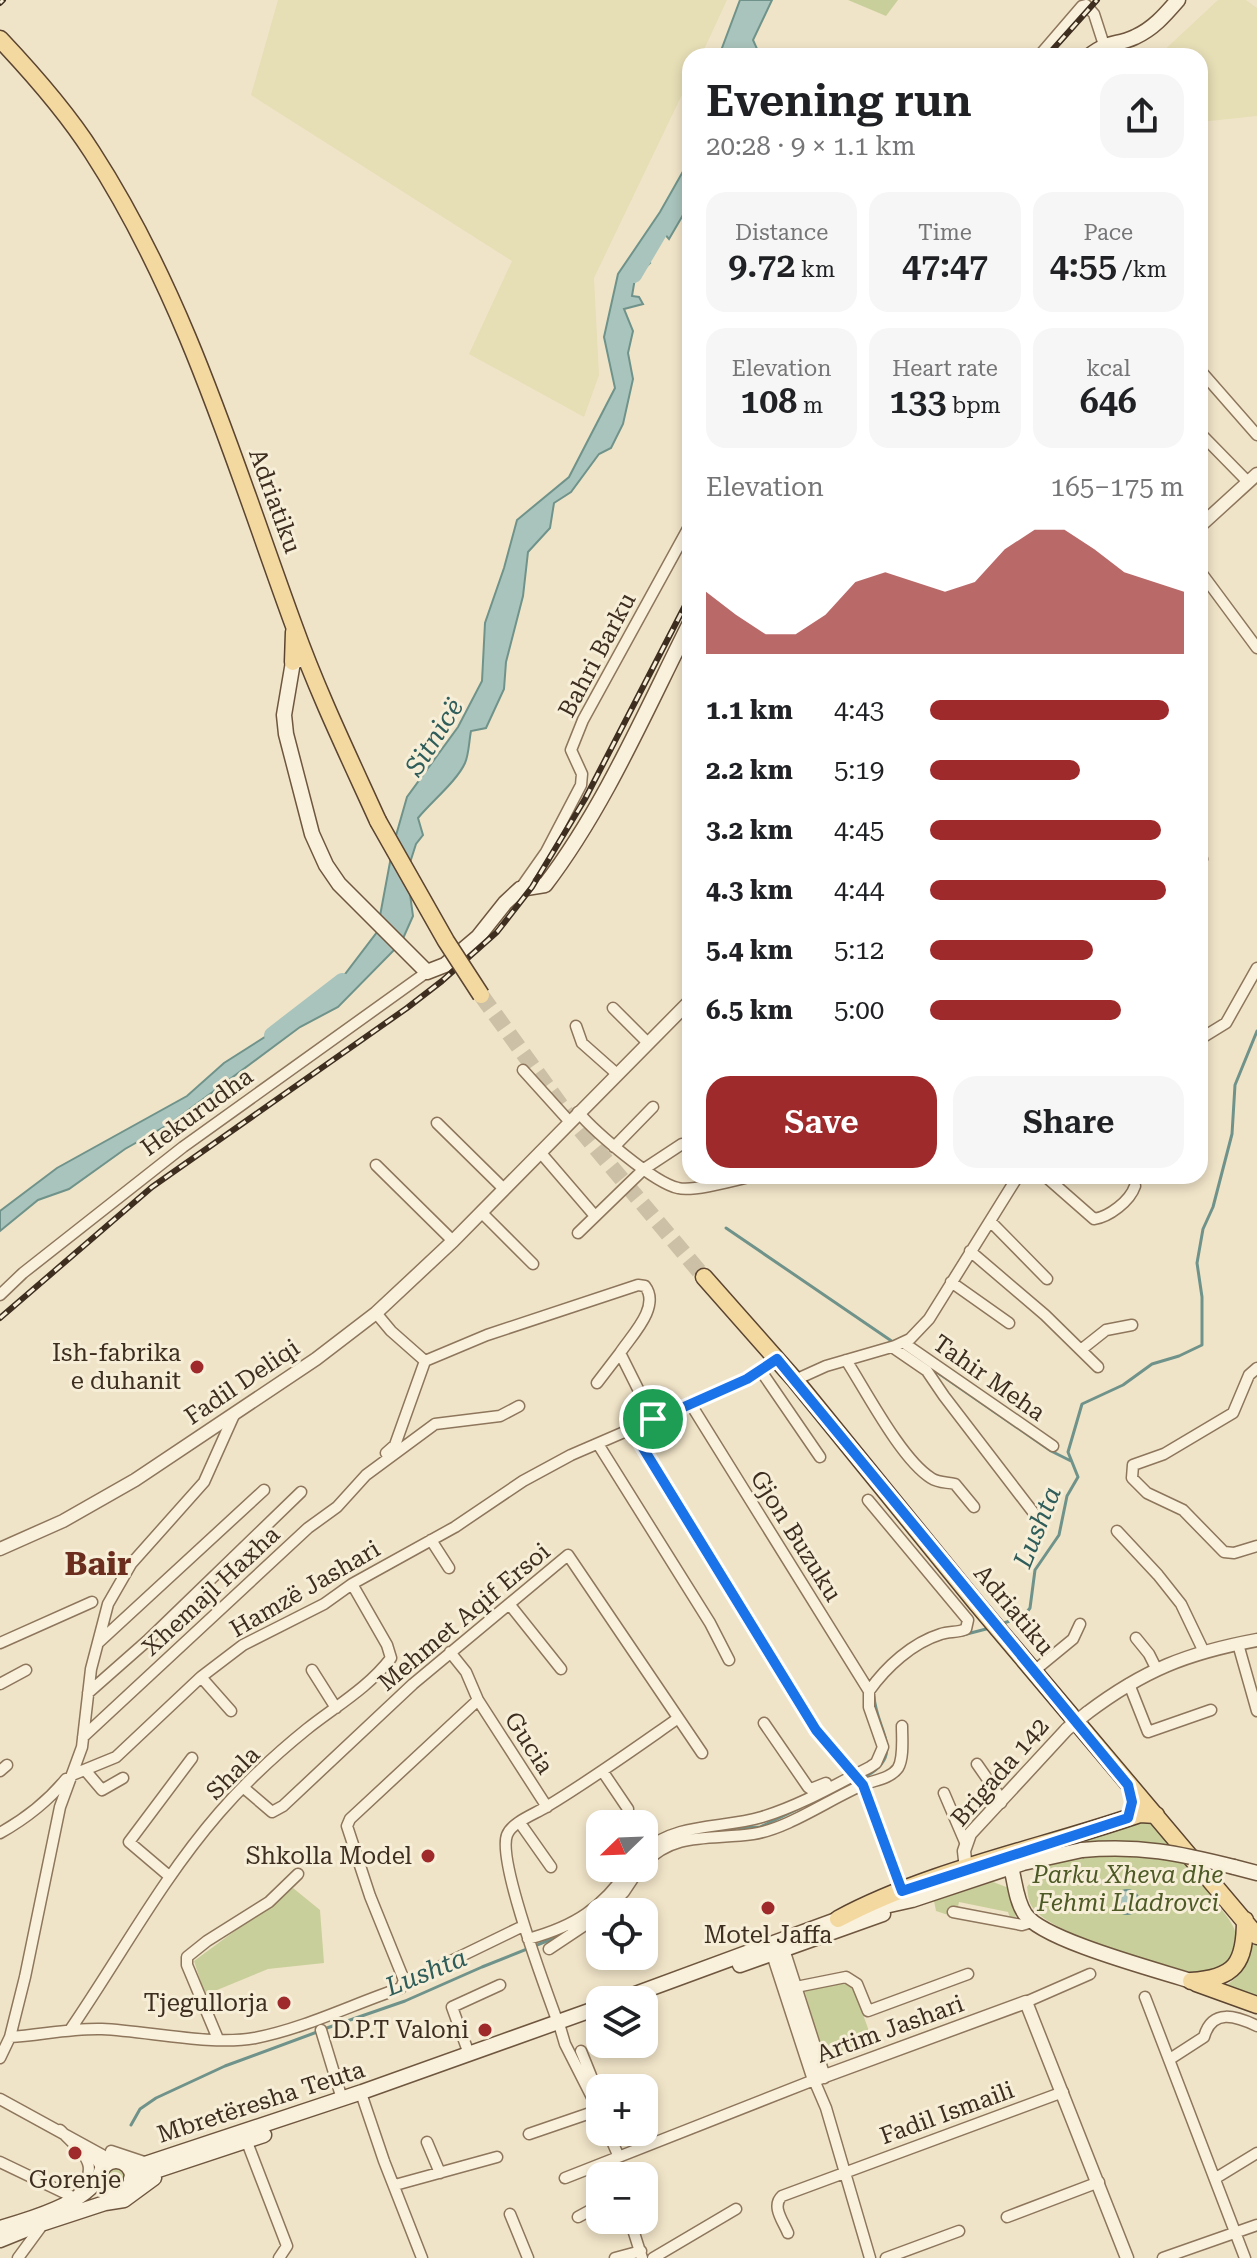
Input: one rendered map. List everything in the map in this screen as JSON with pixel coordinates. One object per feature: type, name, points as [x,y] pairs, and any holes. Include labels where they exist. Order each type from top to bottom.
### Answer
[{"type":"main road","points":[[1100,48],[1133,38],[1156,25],[1178,0]]},
{"type":"main road","name":"Adriatiku","points":[[0,39],[42,84],[91,150],[149,254],[202,371],[294,627],[300,662],[314,679],[378,821],[446,941],[481,995]]},
{"type":"main road","name":"Hekurudha","points":[[427,972],[445,965],[478,937],[520,889],[545,885],[567,856],[682,639]]},
{"type":"main road","points":[[300,662],[284,715],[286,734],[312,834],[326,865],[339,884],[427,972]]},
{"type":"main road","points":[[291,686],[302,677],[314,679]]},
{"type":"main road","name":"Adriatiku","points":[[704,1277],[795,1380],[977,1604],[1257,1936]]},
{"type":"main road","points":[[1128,1785],[1132,1802],[1128,1818]]},
{"type":"main road","points":[[658,1992],[777,1947],[871,1902],[907,1895],[1140,1814],[1156,1815]]},
{"type":"main road","points":[[972,1873],[1082,1850],[1122,1847],[1170,1851],[1257,1873]]},
{"type":"main road","points":[[1011,1867],[1023,1912],[1032,1922],[1067,1940],[1257,2005]]},
{"type":"main road","points":[[972,1873],[1003,1881],[1017,1894]]},
{"type":"main road","points":[[658,1987],[881,1915],[907,1895]]},
{"type":"main road","points":[[1191,1981],[1219,1978],[1235,1967],[1243,1948],[1245,1920]]},
{"type":"main road","name":"Mbretëresha Teuta","points":[[147,2163],[363,2099],[586,2013]]},
{"type":"main road","name":"Mbretëresha Teuta","points":[[127,2170],[163,2169],[342,2099],[586,2017]]},
{"type":"main road","points":[[0,2228],[37,2216],[75,2198],[92,2187],[107,2163],[127,2170],[147,2163]]},
{"type":"main road","points":[[0,2240],[105,2203],[124,2200],[163,2169]]},
{"type":"main road","points":[[44,2223],[95,2196],[123,2191],[127,2170]]},
{"type":"main road","points":[[101,2172],[105,2188],[113,2192]]},
{"type":"street","points":[[1046,48],[1086,5],[1094,14],[1104,45]]},
{"type":"street","points":[[1208,379],[1257,435]]},
{"type":"street","points":[[1208,440],[1253,478],[1208,519]]},
{"type":"street","name":"Bahri Barku","points":[[520,889],[546,852],[581,785],[582,774],[571,750],[583,720],[682,540]]},
{"type":"street","points":[[1208,582],[1257,648]]},
{"type":"street","points":[[1208,1034],[1226,1023],[1257,968]]},
{"type":"street","name":"Hekurudha","points":[[0,1295],[23,1273],[183,1147],[427,972]]},
{"type":"street","points":[[613,1008],[648,1043]]},
{"type":"street","name":"Fadil Deliqi","points":[[0,1549],[63,1521],[135,1480],[316,1359],[376,1313],[453,1241],[682,1009]]},
{"type":"street","points":[[576,1026],[582,1043],[617,1074]]},
{"type":"street","points":[[523,1070],[574,1117],[644,1169],[677,1188],[702,1184]]},
{"type":"street","points":[[614,1147],[653,1107]]},
{"type":"street","points":[[437,1123],[504,1189]]},
{"type":"street","points":[[578,1233],[644,1169],[682,1144]]},
{"type":"street","points":[[540,1152],[595,1216]]},
{"type":"street","points":[[376,1165],[453,1241]]},
{"type":"street","points":[[795,1380],[846,1360],[898,1345],[929,1319],[1013,1184]]},
{"type":"street","points":[[1054,1184],[1094,1219],[1104,1217],[1117,1208],[1132,1195],[1135,1186]]},
{"type":"street","points":[[481,1212],[533,1264]]},
{"type":"street","points":[[990,1221],[1047,1279]]},
{"type":"street","points":[[970,1251],[1082,1349],[1098,1367]]},
{"type":"street","points":[[951,1282],[1009,1323]]},
{"type":"street","points":[[376,1313],[425,1361],[487,1335],[638,1285],[645,1286],[651,1298],[649,1310],[597,1383]]},
{"type":"street","points":[[1082,1349],[1106,1330],[1132,1325]]},
{"type":"street","points":[[898,1345],[934,1378],[944,1396],[1033,1512]]},
{"type":"street","name":"Tahir Meha","points":[[898,1345],[1053,1446]]},
{"type":"street","points":[[620,1353],[653,1419]]},
{"type":"street","name":"Hamzë Jashari","points":[[77,1771],[116,1757],[201,1677],[243,1645],[324,1604],[352,1584],[431,1540],[546,1468],[747,1379],[777,1359]]},
{"type":"street","points":[[846,1360],[872,1405],[907,1453],[934,1481],[955,1484],[974,1507]]},
{"type":"street","name":"Xhemajl Haxha","points":[[83,1737],[308,1528],[337,1507],[395,1445],[425,1361]]},
{"type":"street","points":[[1257,1368],[1249,1375],[1233,1413],[1164,1454],[1133,1465],[1132,1478],[1147,1493],[1183,1510],[1224,1552],[1234,1553],[1257,1546]]},
{"type":"street","points":[[761,1371],[820,1457]]},
{"type":"street","name":"Gjon Buzuku","points":[[658,1842],[673,1832],[764,1816],[838,1784],[876,1763],[883,1747],[869,1707],[869,1691],[690,1403]]},
{"type":"street","name":"Xhemajl Haxha","points":[[366,1475],[439,1422],[500,1416],[519,1406]]},
{"type":"street","points":[[0,2058],[10,2037],[60,1807],[77,1771],[88,1693],[108,1604],[131,1564],[204,1482],[234,1415]]},
{"type":"street","points":[[632,1430],[788,1687],[833,1753],[863,1785],[907,1895]]},
{"type":"street","points":[[598,1444],[710,1623],[729,1660]]},
{"type":"street","points":[[98,1643],[264,1490]]},
{"type":"street","points":[[88,1693],[147,1641],[301,1492]]},
{"type":"street","points":[[868,1500],[969,1625],[960,1632],[930,1638],[906,1653],[869,1691]]},
{"type":"street","points":[[1117,1531],[1181,1604],[1204,1652]]},
{"type":"street","points":[[431,1540],[449,1568]]},
{"type":"street","name":"Mehmet Aqif Ersoi","points":[[244,1788],[272,1812],[283,1806],[339,1751],[450,1652],[568,1555],[702,1753]]},
{"type":"street","name":"Shala","points":[[70,2030],[169,1876],[219,1814],[298,1737],[382,1670],[391,1658],[387,1645],[352,1584]]},
{"type":"street","points":[[0,1643],[92,1602]]},
{"type":"street","points":[[510,1605],[561,1669]]},
{"type":"street","points":[[1034,1671],[1073,1639],[1080,1624]]},
{"type":"street","points":[[1136,1638],[1156,1668]]},
{"type":"street","name":"Brigada 142","points":[[972,1873],[965,1842],[1067,1729],[1156,1668],[1204,1652],[1257,1640]]},
{"type":"street","points":[[1238,1644],[1257,1711]]},
{"type":"street","name":"Gucia","points":[[450,1652],[466,1672],[478,1700],[547,1807]]},
{"type":"street","points":[[0,1684],[26,1670]]},
{"type":"street","points":[[312,1670],[336,1708]]},
{"type":"street","points":[[201,1677],[231,1711]]},
{"type":"street","points":[[1129,1684],[1148,1732],[1211,1710]]},
{"type":"street","points":[[10,2037],[100,2029],[218,2039],[252,2038],[289,2029],[401,1988],[404,1980],[370,1896],[347,1826],[350,1819],[478,1700]]},
{"type":"street","points":[[586,2082],[565,2044],[534,1956],[514,1889],[507,1835],[520,1823],[603,1772],[677,1719]]},
{"type":"street","points":[[764,1723],[808,1787],[811,1789],[832,1781],[838,1784]]},
{"type":"street","points":[[658,1851],[698,1837],[753,1835],[771,1830],[892,1774],[900,1765],[902,1726]]},
{"type":"street","name":"Shala","points":[[169,1876],[129,1842],[192,1758]]},
{"type":"street","points":[[977,1764],[1001,1803]]},
{"type":"street","points":[[77,1771],[102,1790],[123,1778]]},
{"type":"street","points":[[0,1833],[28,1815],[77,1771]]},
{"type":"street","points":[[603,1772],[628,1809]]},
{"type":"street","points":[[944,1793],[965,1842]]},
{"type":"street","points":[[764,1816],[771,1830]]},
{"type":"street","points":[[520,1823],[551,1867]]},
{"type":"street","points":[[218,2039],[187,1965],[187,1957],[194,1949],[269,1902],[298,1874]]},
{"type":"street","points":[[528,1937],[566,1927],[610,1896],[620,1882]]},
{"type":"street","points":[[618,1898],[631,1882]]},
{"type":"street","points":[[953,1912],[1022,1925],[1032,1922]]},
{"type":"street","points":[[549,1949],[586,1925]]},
{"type":"street","points":[[404,1980],[414,1979],[519,1928],[528,1937]]},
{"type":"street","points":[[777,1947],[796,1987],[826,2108],[870,2258]]},
{"type":"street","name":"Artim Jashari","points":[[777,1947],[819,2078],[1026,2002],[1090,1974]]},
{"type":"street","points":[[796,1987],[846,1977],[857,1984],[868,2011],[968,1974]]},
{"type":"street","points":[[469,2054],[452,2007],[500,1985]]},
{"type":"street","points":[[1145,1997],[1245,2258]]},
{"type":"street","points":[[1026,2002],[1127,2258]]},
{"type":"street","points":[[1170,2059],[1204,2037],[1207,2028],[1220,2016],[1227,2015],[1257,2026]]},
{"type":"street","points":[[321,2030],[342,2099]]},
{"type":"street","points":[[581,2051],[589,2074]]},
{"type":"street","points":[[565,2178],[819,2078]]},
{"type":"street","name":"Fadil Ismaili","points":[[788,2233],[777,2206],[777,2200],[782,2196],[1063,2092]]},
{"type":"street","points":[[0,2099],[127,2170]]},
{"type":"street","points":[[363,2099],[422,2258]]},
{"type":"street","points":[[529,2134],[586,2112]]},
{"type":"street","points":[[60,2130],[96,2158],[101,2172]]},
{"type":"street","points":[[0,2162],[75,2198],[87,2183],[89,2159],[60,2130]]},
{"type":"street","name":"Mbretëresha Teuta","points":[[60,2130],[147,2163]]},
{"type":"street","points":[[244,2136],[287,2246],[279,2258]]},
{"type":"street","points":[[427,2142],[440,2173]]},
{"type":"street","points":[[616,2146],[620,2155]]},
{"type":"street","points":[[1216,2178],[1257,2153]]},
{"type":"street","points":[[616,2162],[620,2155]]},
{"type":"street","points":[[395,2185],[497,2157]]},
{"type":"street","points":[[1007,2217],[1099,2182]]},
{"type":"street","points":[[653,2258],[736,2209]]},
{"type":"street","points":[[578,2217],[586,2213]]},
{"type":"street","points":[[510,2214],[528,2258]]},
{"type":"street","points":[[16,2258],[44,2223]]},
{"type":"street","points":[[1163,2258],[1257,2225]]},
{"type":"street","points":[[886,2258],[959,2231]]},
{"type":"street","points":[[615,2258],[642,2254],[635,2234]]},
{"type":"street","points":[[0,2240],[13,2245],[16,2258]]},
{"type":"shaded area","points":[[278,0],[727,0],[705,48],[682,48],[682,95],[594,278],[599,375],[584,417],[469,354],[512,261],[251,95]]},
{"type":"shaded area","points":[[1218,0],[1246,0],[1257,8],[1257,116],[1208,121],[1208,48],[1167,48]]},
{"type":"green space","points":[[848,0],[898,0],[886,16]]},
{"type":"green space","name":"Parku Xheva dhe Fehmi Lladrovci","points":[[1149,1820],[1201,1878],[1234,1927],[1236,1948],[1225,1965],[1216,1970],[1190,1972],[1103,1945],[1057,1926],[1041,1916],[1030,1903],[1027,1887],[1057,1845]]},
{"type":"green space","points":[[993,1882],[1009,1888],[1016,1918],[1010,1918],[1008,1912],[959,1902],[958,1907],[949,1907],[948,1915],[936,1911],[934,1901]]},
{"type":"green space","points":[[293,1888],[320,1910],[324,1963],[268,1969],[205,1995],[194,1961]]},
{"type":"green space","points":[[1254,1941],[1257,1945],[1257,2002],[1223,1987],[1240,1973]]},
{"type":"green space","points":[[843,1980],[852,1984],[874,2045],[825,2061],[804,1989]]},
{"type":"green space","points":[[115,2166],[123,2169],[126,2177],[123,2185],[115,2188],[107,2185],[104,2177],[107,2169]]},
{"type":"water","points":[[740,0],[772,0],[753,40],[757,48],[722,48]]},
{"type":"water","points":[[682,173],[682,217],[669,239],[662,231],[650,236],[642,255],[650,263],[635,278],[632,296],[639,297],[643,304],[624,309],[633,331],[628,353],[633,379],[623,424],[611,448],[599,454],[571,492],[554,503],[550,528],[528,552],[523,596],[506,662],[504,689],[486,728],[471,731],[461,770],[418,818],[423,835],[416,844],[407,872],[413,916],[401,943],[338,1007],[300,1027],[171,1123],[125,1149],[69,1189],[38,1200],[0,1231],[0,1211],[57,1168],[187,1096],[224,1063],[315,1005],[342,978],[377,932],[393,846],[407,797],[458,727],[482,681],[485,623],[517,520],[569,477],[615,388],[604,337],[618,274]]},
{"type":"water","points":[[1127,1890],[1136,1893],[1139,1902],[1136,1911],[1127,1914],[1118,1911],[1115,1902],[1118,1893]]},
{"type":"waterway","name":"Sitnicë","points":[[634,275],[682,194]]},
{"type":"waterway","name":"Sitnicë","points":[[272,1035],[342,981]]},
{"type":"waterway","name":"Lushta","points":[[1001,1624],[1024,1616],[1030,1608],[1035,1570],[1059,1535],[1067,1496],[1078,1477],[1068,1452],[1082,1404],[1123,1385],[1152,1364],[1202,1345],[1202,1297],[1197,1263],[1203,1229],[1213,1207],[1232,1134],[1235,1085],[1257,1031]]},
{"type":"waterway","points":[[726,1228],[893,1342]]},
{"type":"waterway","points":[[931,1368],[1051,1451],[1071,1461]]},
{"type":"waterway","name":"Lushta","points":[[963,1635],[990,1628]]},
{"type":"waterway","name":"Lushta","points":[[861,1779],[875,1770],[887,1752],[874,1697]]},
{"type":"waterway","name":"Lushta","points":[[822,1798],[855,1782]]},
{"type":"waterway","name":"Lushta","points":[[732,1828],[760,1827],[800,1808]]},
{"type":"waterway","name":"Lushta","points":[[324,2029],[405,2001],[562,1935]]},
{"type":"waterway","name":"Lushta","points":[[131,2125],[140,2109],[156,2098],[225,2066],[317,2032]]},
{"type":"tunnel","points":[[481,995],[567,1114],[704,1277]]},
{"type":"railway","points":[[0,3],[3,0]]},
{"type":"railway","points":[[1054,48],[1097,0]]},
{"type":"railway","points":[[0,1318],[152,1187],[407,1008],[497,932],[532,887],[585,799],[682,611]]},
{"type":"place","name":"Ish-fabrika e duhanit","points":[[197,1367]]},
{"type":"place","name":"Shkolla Model","points":[[428,1856]]},
{"type":"place","name":"Motel Jaffa","points":[[768,1908]]},
{"type":"place","name":"Tjegullorja","points":[[284,2003]]},
{"type":"place","name":"D.P.T Valoni","points":[[485,2030]]},
{"type":"place","name":"Gorenje","points":[[75,2153]]},
{"type":"district","name":"Bair","points":[[98,1564]]},
{"type":"route","points":[[777,1359],[1128,1785],[1132,1802],[1128,1818],[902,1891],[863,1785],[833,1753],[788,1687],[632,1430],[653,1419],[754,1376],[777,1359]]}]
